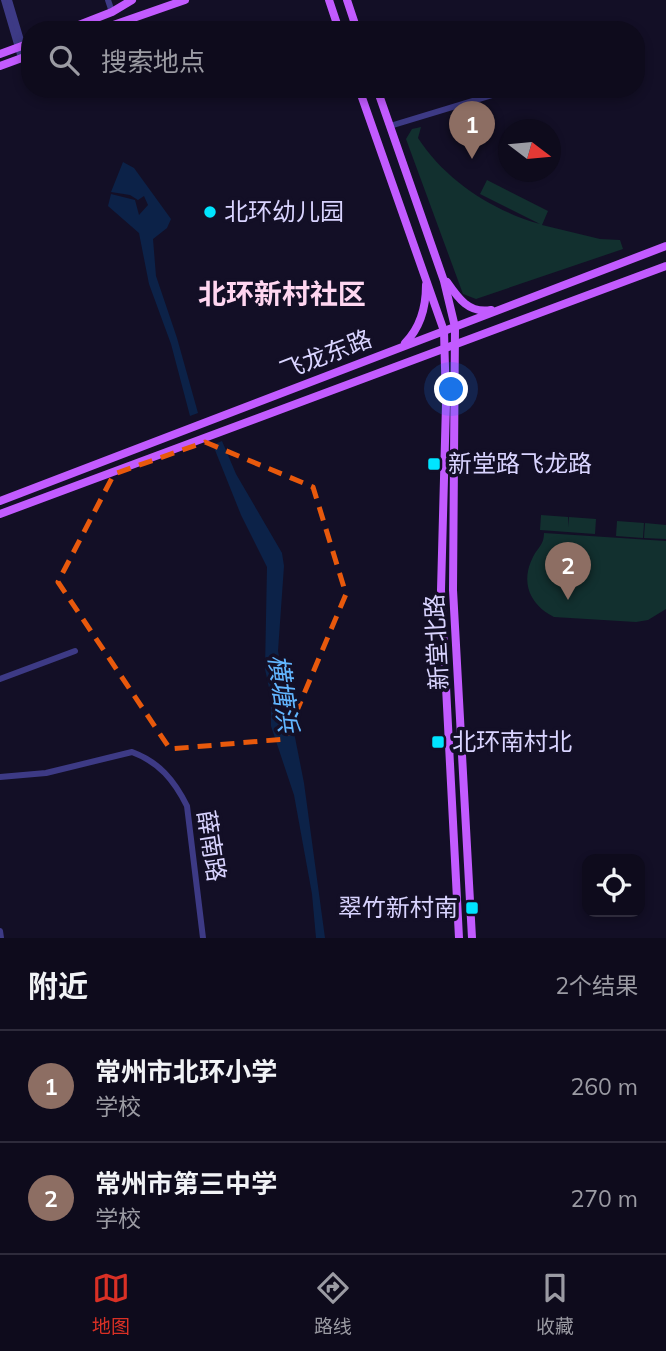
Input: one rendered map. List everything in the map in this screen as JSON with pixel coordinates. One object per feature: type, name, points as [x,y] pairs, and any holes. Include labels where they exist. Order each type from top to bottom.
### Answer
[{"type":"main road","points":[[89,21],[132,0]]},
{"type":"main road","points":[[125,21],[185,0]]},
{"type":"main road","points":[[329,0],[336,21]]},
{"type":"main road","points":[[347,0],[354,21]]},
{"type":"main road","points":[[0,54],[21,46]]},
{"type":"main road","points":[[0,66],[21,59]]},
{"type":"main road","name":"新堂北路","points":[[362,98],[444,331],[441,590],[459,938]]},
{"type":"main road","points":[[380,98],[441,273],[458,298],[471,308],[483,311],[507,307]]},
{"type":"main road","name":"飞龙东路","points":[[0,501],[666,246]]},
{"type":"main road","name":"飞龙东路","points":[[0,514],[666,266]]},
{"type":"main road","name":"新堂北路","points":[[441,273],[457,344],[453,590],[472,938]]},
{"type":"main road","points":[[400,347],[419,323],[426,303],[426,279]]},
{"type":"street","points":[[6,0],[21,40]]},
{"type":"street","points":[[108,0],[112,12]]},
{"type":"street","points":[[390,127],[483,98]]},
{"type":"street","points":[[0,679],[75,651]]},
{"type":"street","name":"薛南路","points":[[0,777],[46,773],[132,752],[162,769],[177,786],[187,806],[203,938]]},
{"type":"street","points":[[0,931],[1,938]]},
{"type":"highlighted area","points":[[205,442],[313,487],[346,594],[285,739],[170,749],[58,582],[114,474]]},
{"type":"green space","points":[[421,127],[418,138],[429,153],[456,180],[488,202],[540,224],[480,194],[487,180],[548,211],[542,225],[600,239],[620,240],[623,249],[476,299],[463,294],[406,139],[412,129]]},
{"type":"green space","points":[[541,515],[568,517],[568,527],[569,517],[596,519],[595,534],[540,530]]},
{"type":"green space","points":[[617,521],[644,523],[643,538],[616,536]]},
{"type":"green space","points":[[645,523],[666,525],[666,539],[644,538]]},
{"type":"green space","points":[[544,533],[666,541],[666,609],[648,620],[636,622],[554,617],[533,599],[528,584],[529,566]]},
{"type":"water","points":[[123,162],[134,168],[171,219],[167,228],[153,239],[156,276],[198,413],[190,416],[171,344],[149,284],[139,233],[108,206],[111,194],[135,200],[139,215],[148,205],[144,196],[138,200],[130,195],[111,192]]},
{"type":"water","name":"横塘浜","points":[[222,441],[236,474],[282,553],[284,566],[278,651],[304,783],[325,938],[316,938],[312,894],[294,795],[271,726],[271,697],[265,669],[267,567],[241,515],[213,445]]},
{"type":"place","name":"常州市北环小学","points":[[472,159]]},
{"type":"place","name":"北环幼儿园","points":[[210,212]]},
{"type":"place","name":"新堂路飞龙路","points":[[434,464]]},
{"type":"place","name":"常州市第三中学","points":[[568,600]]},
{"type":"place","name":"北环南村北","points":[[438,742]]},
{"type":"place","name":"翠竹新村南","points":[[472,908]]},
{"type":"district","name":"北环新村社区","points":[[282,294]]}]
